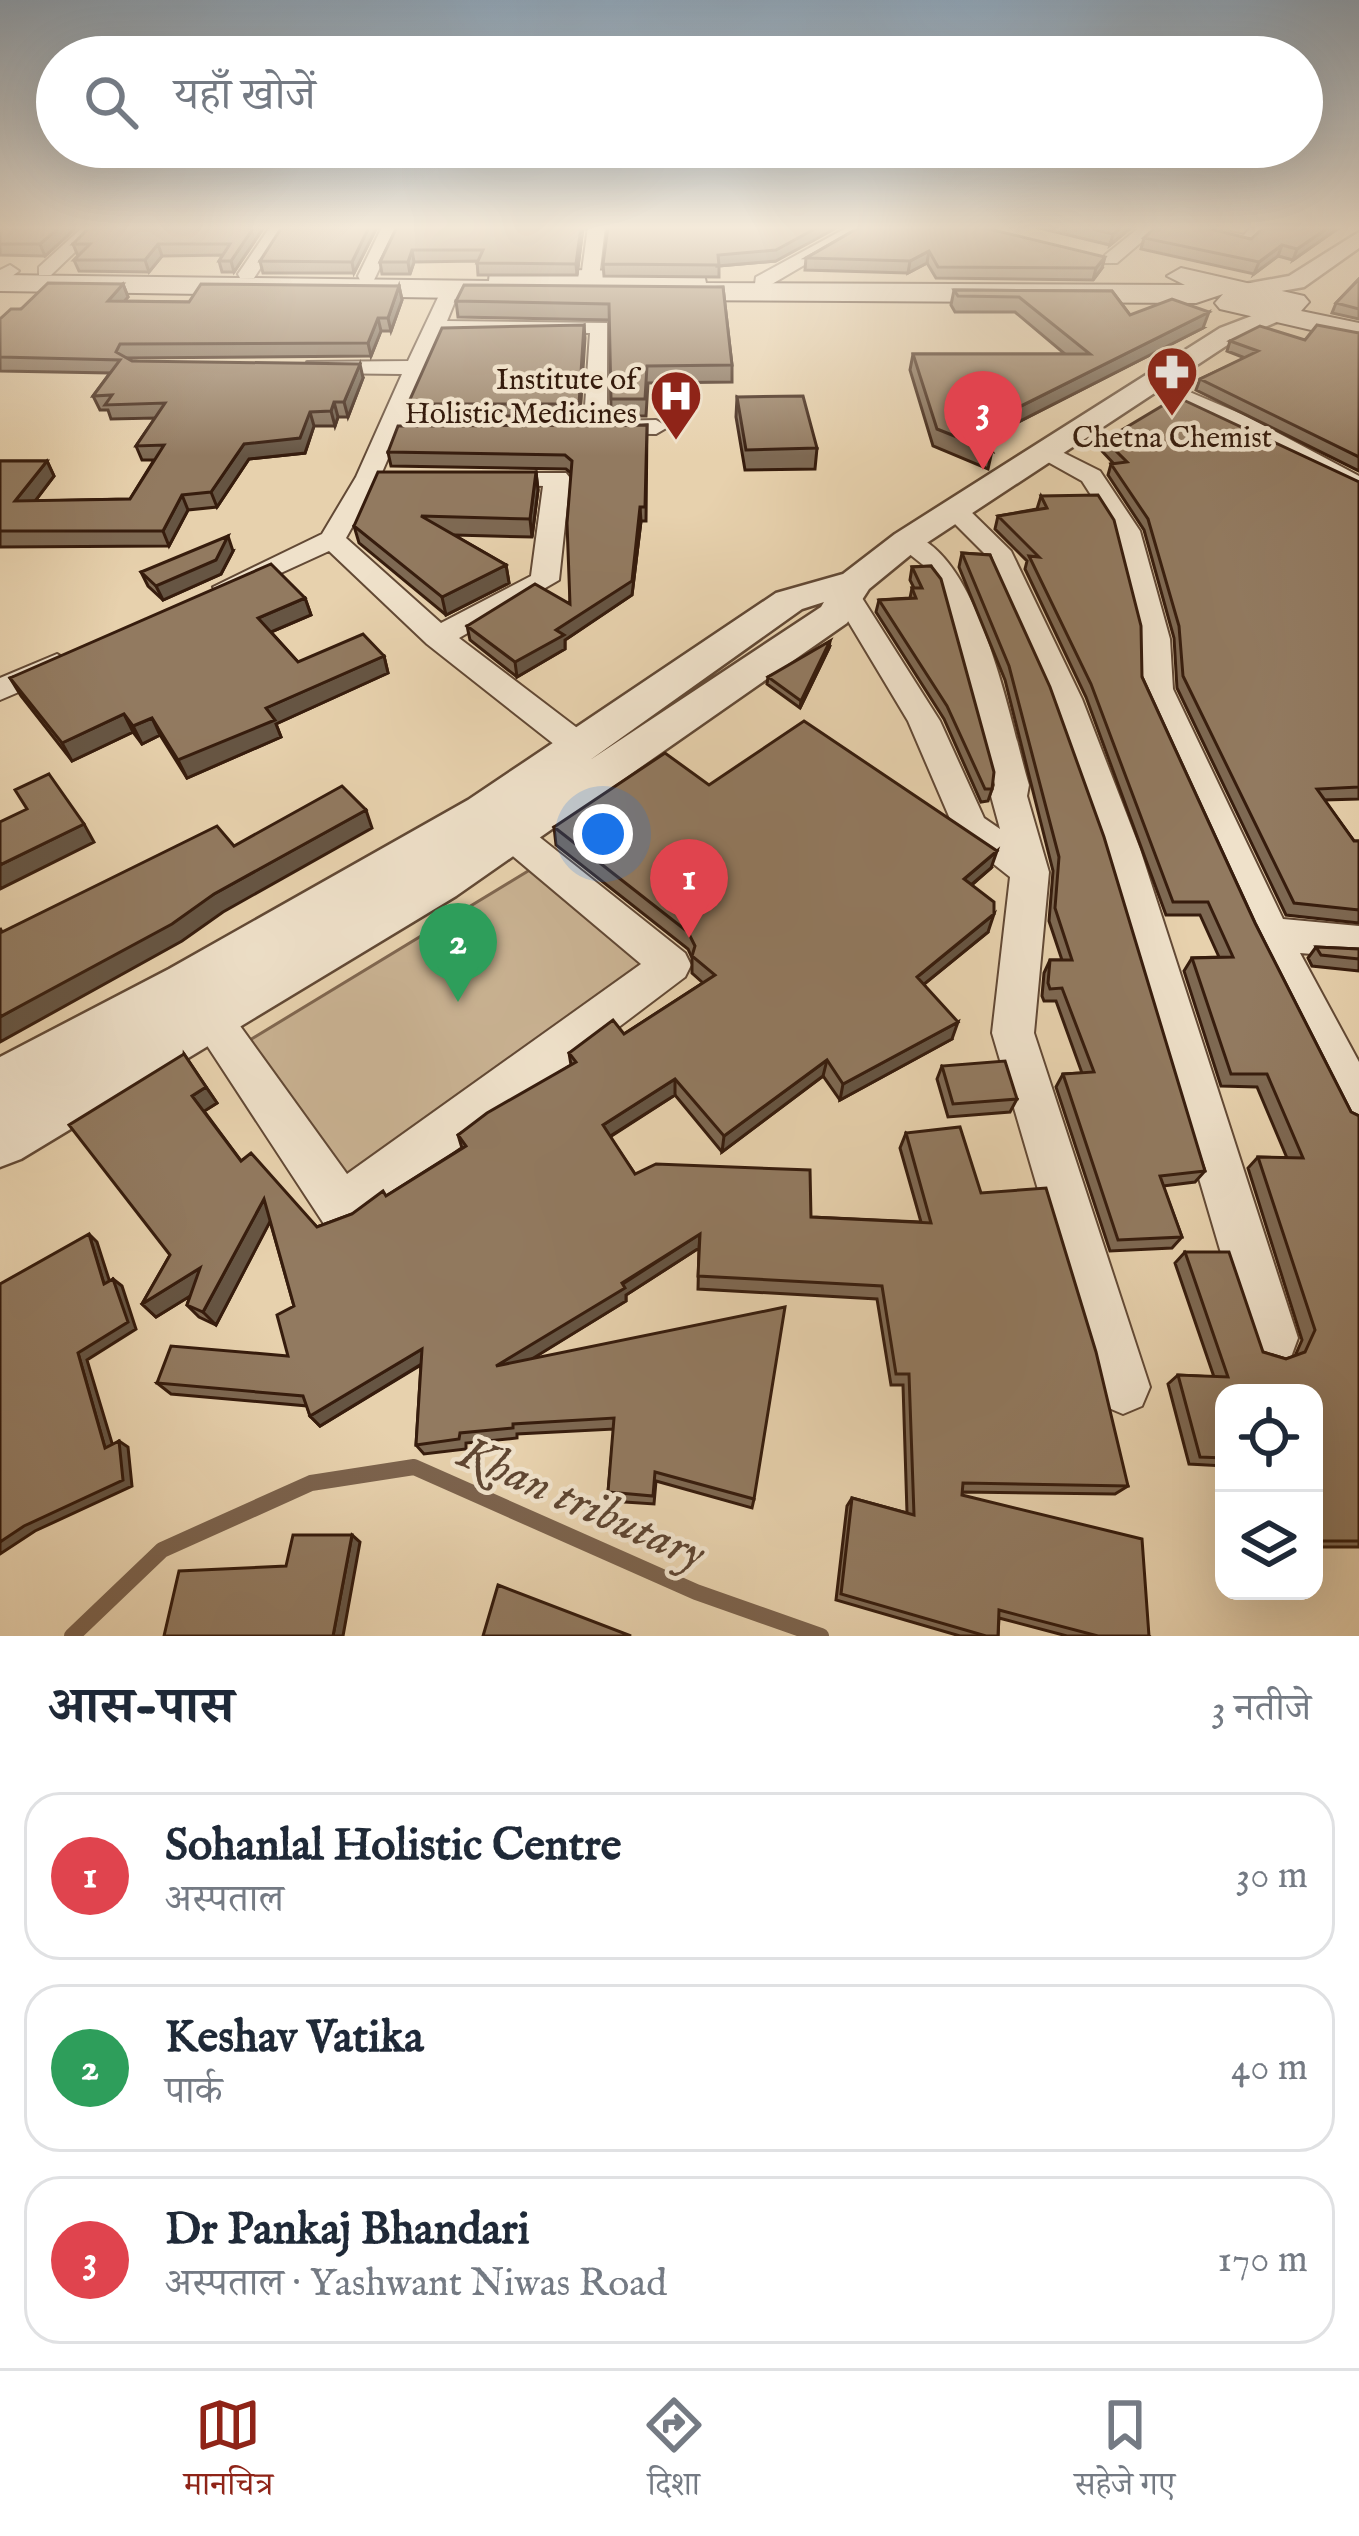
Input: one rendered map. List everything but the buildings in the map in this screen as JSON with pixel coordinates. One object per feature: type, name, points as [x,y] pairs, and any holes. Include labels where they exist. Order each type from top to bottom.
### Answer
[{"type":"main road","points":[[1261,303],[1359,317]]},
{"type":"main road","points":[[1284,308],[1359,332]]},
{"type":"street","points":[[208,596],[332,539],[380,477],[401,428],[416,368],[445,303]]},
{"type":"street","points":[[0,1140],[210,1018],[497,824],[816,628],[907,541],[1152,383],[1202,303]]},
{"type":"street","points":[[1284,308],[1296,303]]},
{"type":"street","points":[[434,327],[600,327],[595,428]]},
{"type":"street","points":[[298,367],[416,368]]},
{"type":"street","points":[[1152,383],[1238,421],[1359,486]]},
{"type":"street","points":[[527,428],[656,427]]},
{"type":"street","points":[[1048,452],[1091,476],[1127,531],[1155,639],[1157,689],[1270,934],[1359,1107]]},
{"type":"street","points":[[438,637],[545,580],[557,478],[463,478]]},
{"type":"street","points":[[955,511],[997,551],[1066,699],[1121,849],[1272,1338]]},
{"type":"street","points":[[332,539],[438,637],[581,748]]},
{"type":"street","points":[[907,541],[937,562],[956,590],[1012,785],[1009,796],[1030,872],[1013,1033],[1123,1388]]},
{"type":"street","points":[[0,1084],[497,824],[581,748],[789,601],[852,589]]},
{"type":"street","points":[[852,589],[924,721],[970,826],[1030,872]]},
{"type":"street","points":[[0,690],[83,652]]},
{"type":"street","points":[[210,1018],[340,1207],[671,965],[497,824]]},
{"type":"street","points":[[1270,934],[1359,942]]},
{"type":"shaded area","points":[[533,868],[658,958],[348,1211],[240,1046]]},
{"type":"waterway","name":"Khan tributary","points":[[72,1636],[162,1550],[311,1483],[414,1467],[696,1592],[821,1636]]},
{"type":"place","name":"Chetna Chemist","points":[[1172,418]]},
{"type":"place","name":"Institute of Holistic Medicines","points":[[676,442]]},
{"type":"place","name":"Dr Pankaj Bhandari","points":[[983,470]]},
{"type":"place","name":"Sohanlal Holistic Centre","points":[[689,938]]},
{"type":"place","name":"Keshav Vatika","points":[[458,1002]]}]
